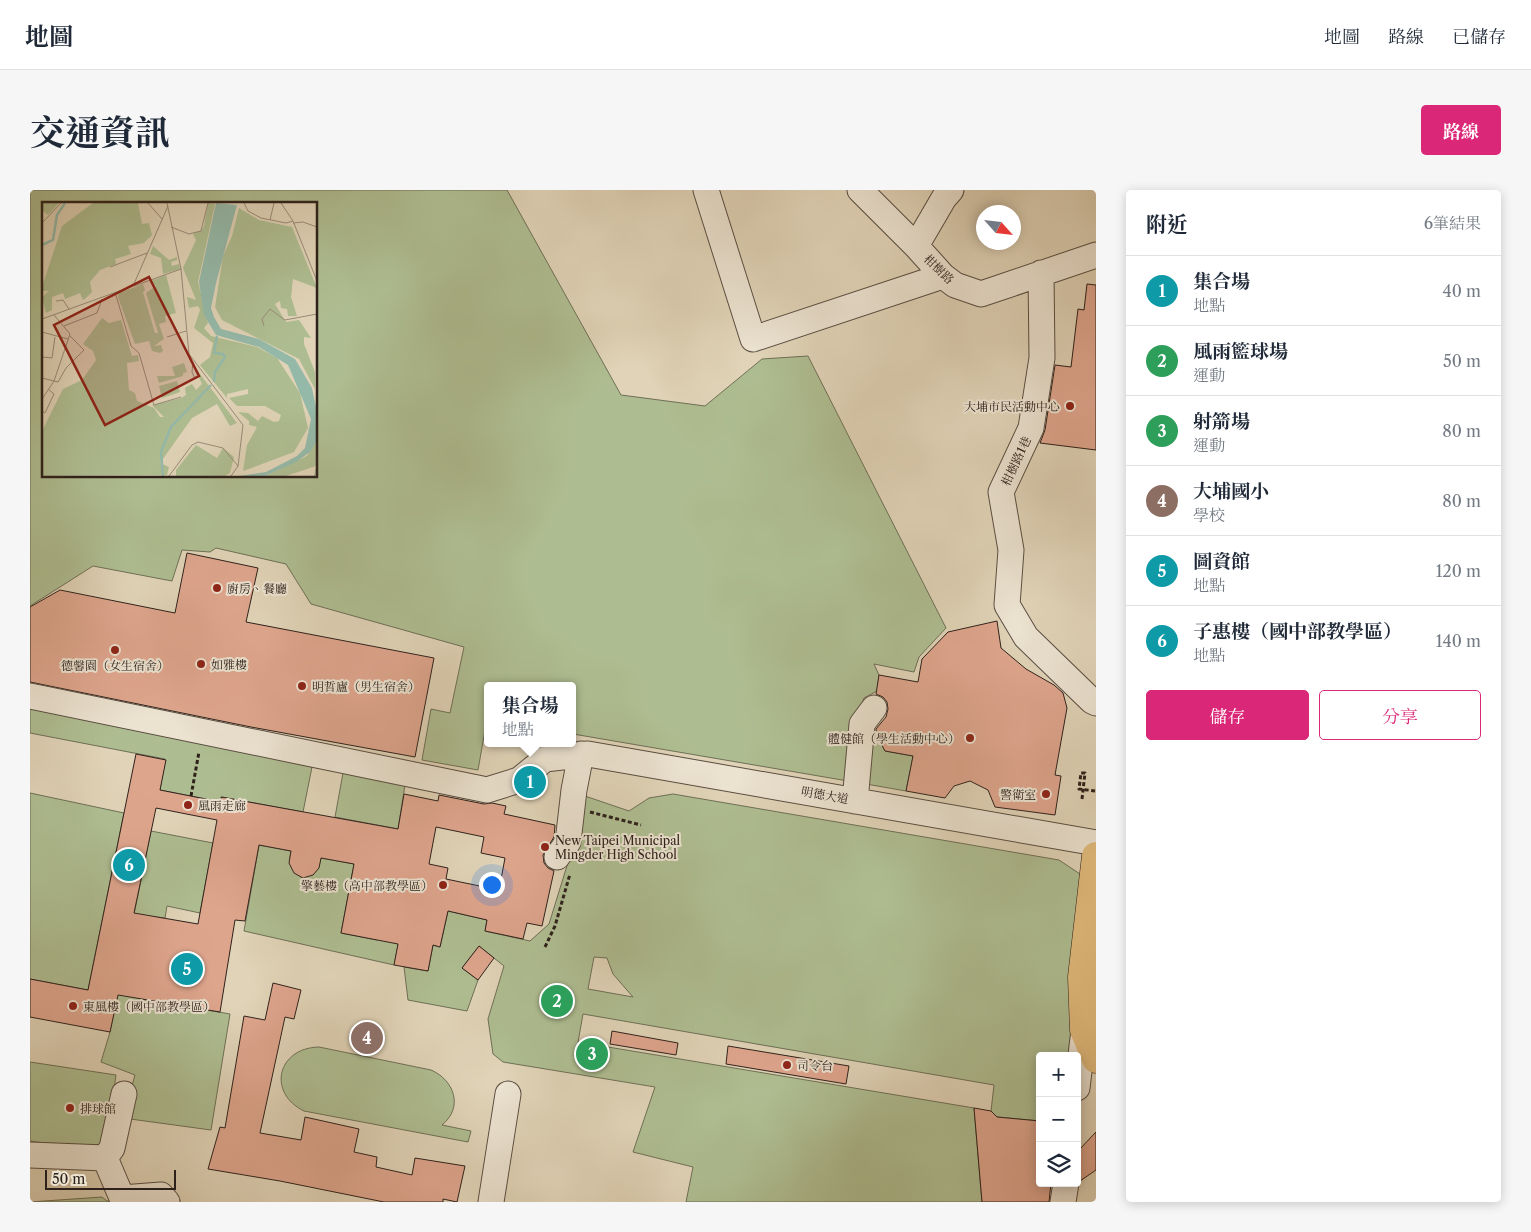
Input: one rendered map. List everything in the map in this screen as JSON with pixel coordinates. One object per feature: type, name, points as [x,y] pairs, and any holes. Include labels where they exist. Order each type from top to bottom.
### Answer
[{"type":"main road","points":[[1096,856],[1082,977],[1096,1059]]},
{"type":"street","points":[[706,190],[753,338],[943,276]]},
{"type":"street","name":"柑樹路","points":[[860,190],[943,276],[955,285],[981,294],[1096,254]]},
{"type":"street","points":[[916,246],[944,198],[951,190]]},
{"type":"street","name":"柑樹路1巷","points":[[1041,273],[1042,358],[1031,428],[1001,492],[1012,550],[1007,605],[1026,637],[1096,703]]},
{"type":"street","name":"明德大道","points":[[30,696],[202,732],[327,764],[487,790],[519,780],[545,759],[585,754],[1096,843]]},
{"type":"street","points":[[855,801],[862,724],[874,708]]},
{"type":"street","points":[[564,864],[574,790],[585,754]]},
{"type":"street","points":[[1081,1070],[1090,1029]]},
{"type":"street","points":[[105,1158],[112,1148],[124,1094]]},
{"type":"street","points":[[491,1202],[508,1094]]},
{"type":"street","points":[[30,1155],[105,1158]]},
{"type":"street","points":[[105,1158],[122,1198],[161,1196],[167,1202]]},
{"type":"street","points":[[1064,1202],[1066,1187]]},
{"type":"path","points":[[191,796],[202,732]]},
{"type":"path","points":[[1082,799],[1083,790],[1084,782],[1085,773],[1081,772],[1079,789],[1088,790],[1096,791]]},
{"type":"path","points":[[588,819],[592,812],[640,825]]},
{"type":"path","points":[[545,947],[555,926],[564,864]]},
{"type":"green space","points":[[30,190],[507,190],[621,395],[705,406],[762,359],[808,356],[946,628],[919,657],[914,672],[874,664],[879,675],[877,691],[864,698],[855,723],[848,781],[576,735],[576,682],[484,682],[484,736],[478,770],[422,760],[431,709],[450,713],[464,647],[311,604],[286,564],[216,548],[210,552],[182,550],[172,581],[93,566],[30,606]]},
{"type":"green space","points":[[30,703],[312,767],[303,812],[222,797],[221,802],[160,790],[165,759],[30,733]]},
{"type":"green space","points":[[871,725],[885,751],[913,756],[906,791],[866,784]]},
{"type":"green space","points":[[343,773],[405,785],[398,829],[335,817]]},
{"type":"green space","points":[[30,793],[124,813],[88,990],[30,979]]},
{"type":"green space","points":[[673,794],[1059,860],[1086,878],[1072,1052],[1036,1052],[1036,1121],[997,1117],[991,1111],[994,1085],[583,1014],[578,1042],[974,1108],[982,1202],[686,1202],[693,1167],[633,1152],[655,1087],[503,1062],[493,1054],[488,1019],[504,966],[479,946],[462,968],[478,980],[467,1011],[408,1000],[404,967],[428,971],[433,945],[440,947],[448,911],[487,920],[485,931],[530,941],[549,924],[578,830],[582,795],[629,811],[649,798]],"holes":[[[594,957],[607,958],[613,974],[633,997],[588,989]]]},
{"type":"green space","points":[[151,831],[213,843],[200,913],[167,906],[165,918],[155,917],[141,999],[230,1014],[211,1130],[123,1118],[135,1075],[101,1062],[110,1032]]},
{"type":"green space","points":[[259,845],[291,851],[291,867],[303,878],[316,871],[321,858],[354,864],[341,933],[377,940],[411,881],[394,965],[244,931]]},
{"type":"green space","points":[[319,1047],[431,1070],[439,1074],[450,1087],[454,1102],[449,1118],[442,1125],[471,1131],[468,1142],[304,1111],[292,1103],[285,1094],[281,1083],[282,1073],[286,1063],[294,1055],[305,1049]]},
{"type":"green space","name":"排球館","points":[[30,1062],[116,1075],[105,1152],[30,1141]]},
{"type":"green space","points":[[102,1197],[107,1201],[141,1198],[132,1202],[30,1202]]},
{"type":"building","name":"大埔市民活動中心","points":[[1087,284],[1096,285],[1096,450],[1040,443],[1045,430],[1055,365],[1071,367],[1078,309],[1084,310]]},
{"type":"building","points":[[187,553],[258,568],[246,622],[434,658],[415,757],[251,727],[30,682],[30,607],[60,590],[175,613]]},
{"type":"building","name":"體健館（學生活動中心）","points":[[997,621],[1001,648],[1026,669],[1054,685],[1063,693],[1067,708],[1055,775],[1061,776],[1055,815],[995,807],[988,790],[970,781],[954,786],[945,798],[906,791],[913,756],[885,751],[876,734],[876,729],[886,717],[888,709],[887,702],[883,697],[876,694],[879,675],[918,682],[922,659],[948,632]]},
{"type":"building","points":[[136,754],[166,760],[160,790],[221,802],[221,797],[398,829],[404,794],[438,801],[439,795],[484,804],[492,803],[506,806],[504,814],[555,825],[554,837],[543,855],[544,863],[554,871],[542,926],[527,923],[523,939],[485,931],[487,920],[448,911],[440,947],[433,945],[428,971],[394,965],[398,944],[341,933],[354,864],[321,858],[319,868],[313,875],[303,878],[294,873],[289,863],[291,851],[259,845],[245,921],[235,920],[220,1012],[118,995],[110,1032],[30,1017],[30,979],[88,990]],"holes":[[[156,808],[217,820],[198,924],[134,913]],[[436,827],[484,837],[481,853],[505,858],[499,890],[446,879],[448,868],[429,864]]]},
{"type":"building","points":[[479,946],[494,958],[478,980],[462,968]]},
{"type":"building","points":[[273,983],[301,990],[294,1019],[285,1017],[260,1133],[301,1140],[305,1117],[359,1129],[354,1152],[377,1157],[376,1167],[412,1175],[415,1158],[465,1166],[457,1202],[443,1199],[443,1202],[384,1202],[208,1169],[220,1127],[225,1128],[244,1016],[265,1020]]},
{"type":"building","points":[[612,1031],[678,1043],[676,1055],[610,1044]]},
{"type":"building","name":"司令台","points":[[728,1046],[849,1066],[846,1084],[726,1064]]},
{"type":"building","points":[[974,1108],[991,1111],[997,1117],[1036,1121],[1036,1187],[1051,1187],[1049,1202],[982,1202]]},
{"type":"building","points":[[1096,1132],[1096,1170],[1081,1180],[1081,1148]]},
{"type":"place","name":"大埔市民活動中心","points":[[1070,406]]},
{"type":"place","name":"廚房、餐廳","points":[[217,588]]},
{"type":"place","name":"德馨園（女生宿舍）","points":[[115,650]]},
{"type":"place","name":"如雅樓","points":[[201,664]]},
{"type":"place","name":"明哲廬（男生宿舍）","points":[[302,686]]},
{"type":"place","name":"體健館（學生活動中心）","points":[[970,738]]},
{"type":"place","name":"集合場","points":[[530,782]]},
{"type":"place","name":"警衛室","points":[[1046,794]]},
{"type":"place","name":"風雨走廊","points":[[188,805]]},
{"type":"place","name":"New Taipei Municipal Mingder High School","points":[[545,847]]},
{"type":"place","name":"子惠樓（國中部教學區）","points":[[129,865]]},
{"type":"place","name":"擎藝樓（高中部教學區）","points":[[443,885]]},
{"type":"place","name":"圖資館","points":[[187,969]]},
{"type":"place","name":"風雨籃球場","points":[[557,1001]]},
{"type":"place","name":"東風樓（國中部教學區）","points":[[73,1006]]},
{"type":"place","name":"大埔國小","points":[[367,1038]]},
{"type":"place","name":"射箭場","points":[[592,1054]]},
{"type":"place","name":"司令台","points":[[787,1065]]},
{"type":"place","name":"排球館","points":[[70,1108]]}]
